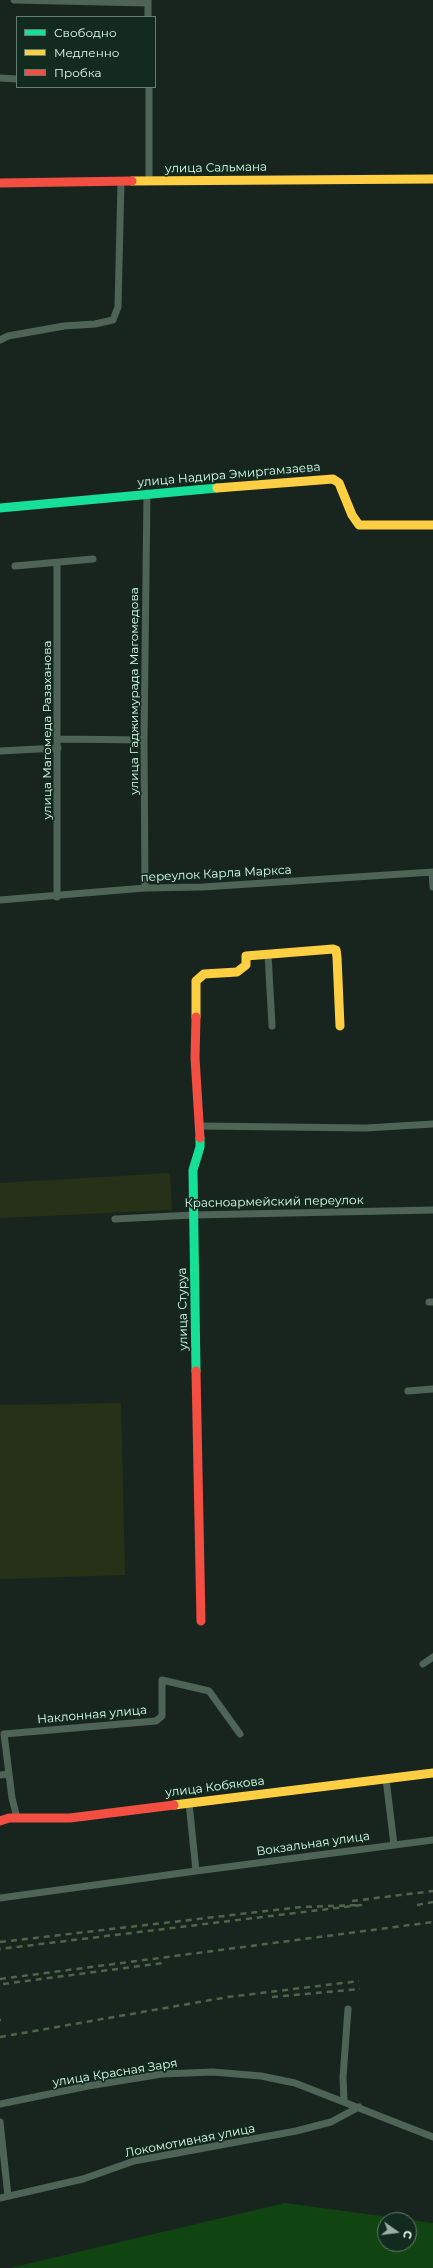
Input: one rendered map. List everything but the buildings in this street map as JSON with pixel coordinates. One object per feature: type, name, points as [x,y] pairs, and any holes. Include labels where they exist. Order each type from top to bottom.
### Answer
[{"type":"street","points":[[14,0],[148,2],[148,16]]},
{"type":"street","points":[[0,78],[16,79]]},
{"type":"street","points":[[149,88],[149,181]]},
{"type":"street","name":"улица Сальмана","points":[[0,183],[373,178],[433,179]]},
{"type":"street","points":[[0,340],[8,336],[64,326],[95,324],[113,320],[118,307],[121,182]]},
{"type":"street","name":"улица Надира Эмиргамзаева","points":[[0,508],[147,493],[333,479],[339,483],[352,515],[359,525],[433,525]]},
{"type":"street","name":"улица Гаджимурада Магомедова","points":[[145,888],[144,740],[147,493]]},
{"type":"street","points":[[15,566],[93,559]]},
{"type":"street","name":"улица Магомеда Разаханова","points":[[57,563],[57,897]]},
{"type":"street","points":[[58,739],[144,740]]},
{"type":"street","points":[[0,751],[58,748]]},
{"type":"street","points":[[432,872],[433,886]]},
{"type":"street","name":"переулок Карла Маркса","points":[[0,900],[57,897],[145,888],[202,887],[432,872]]},
{"type":"street","points":[[272,1026],[268,954],[333,949],[336,950],[337,957],[340,1026]]},
{"type":"street","name":"улица Стуруа","points":[[201,1621],[193,1170],[200,1147],[201,1126],[195,1058],[194,998],[196,981],[204,974],[237,972],[246,965],[246,956],[268,954]]},
{"type":"street","points":[[201,1126],[366,1128],[433,1124]]},
{"type":"street","name":"Красноармейский переулок","points":[[115,1219],[193,1215],[433,1210]]},
{"type":"street","points":[[408,1391],[433,1389]]},
{"type":"street","points":[[423,1664],[433,1657]]},
{"type":"street","name":"Наклонная улица","points":[[9,1774],[4,1734],[156,1721],[162,1716],[162,1680],[210,1691],[240,1734]]},
{"type":"street","name":"улица Кобякова","points":[[0,1820],[17,1818],[70,1818],[189,1802],[433,1773]]},
{"type":"street","points":[[0,1775],[9,1774],[12,1798],[17,1818]]},
{"type":"street","points":[[386,1779],[394,1844]]},
{"type":"street","points":[[189,1802],[196,1871]]},
{"type":"street","name":"Вокзальная улица","points":[[0,1898],[394,1844],[433,1840]]},
{"type":"street","points":[[344,2101],[343,2077],[348,2010]]},
{"type":"street","name":"улица Красная Заря","points":[[0,2104],[88,2086],[162,2074],[214,2072],[261,2076],[295,2083],[433,2137]]},
{"type":"street","name":"Локомотивная улица","points":[[0,2198],[83,2179],[134,2161],[331,2122],[359,2107]]},
{"type":"street","points":[[0,2122],[8,2196]]},
{"type":"shaded area","points":[[170,1173],[172,1210],[0,1218],[0,1183]]},
{"type":"shaded area","points":[[121,1403],[125,1575],[0,1579],[0,1405]]},
{"type":"shaded area","points":[[285,2203],[377,2215],[377,2252],[417,2252],[417,2221],[433,2223],[433,2268],[10,2268]]},
{"type":"railway","points":[[352,1901],[433,1891]]},
{"type":"railway","points":[[417,1905],[433,1902]]},
{"type":"railway","points":[[0,1942],[301,1907],[361,1905],[0,1949]]},
{"type":"railway","points":[[0,1979],[433,1922]]},
{"type":"railway","points":[[3,1984],[163,1963]]},
{"type":"railway","points":[[0,2037],[228,1997],[359,1981]]},
{"type":"railway","points":[[272,1997],[360,1989]]},
{"type":"traffic: fast","points":[[0,508],[217,488]]},
{"type":"traffic: fast","points":[[196,1371],[193,1170],[200,1147],[200,1138]]},
{"type":"traffic: slow","points":[[132,181],[433,179]]},
{"type":"traffic: slow","points":[[217,488],[333,479],[339,483],[352,515],[359,525],[433,525]]},
{"type":"traffic: slow","points":[[196,1017],[196,981],[204,974],[237,972],[246,965],[246,956],[333,949],[336,950],[337,957],[340,1026]]},
{"type":"traffic: slow","points":[[174,1805],[433,1773]]},
{"type":"traffic: jam","points":[[0,183],[132,181]]},
{"type":"traffic: jam","points":[[196,1017],[195,1058],[200,1138]]},
{"type":"traffic: jam","points":[[196,1371],[201,1621]]},
{"type":"traffic: jam","points":[[0,1821],[9,1818],[70,1818],[174,1805]]}]
